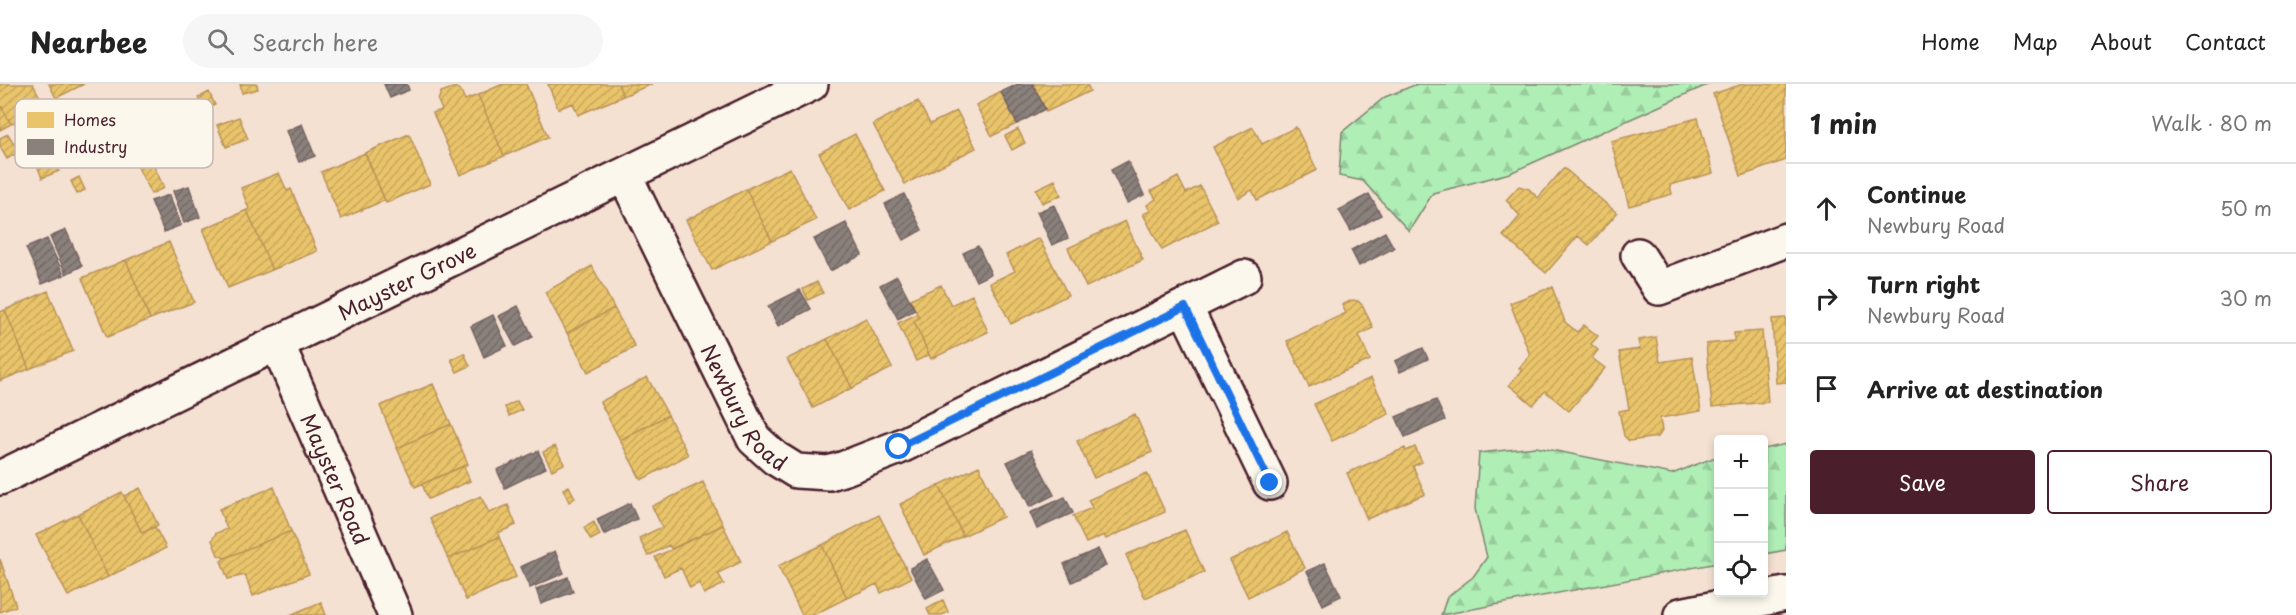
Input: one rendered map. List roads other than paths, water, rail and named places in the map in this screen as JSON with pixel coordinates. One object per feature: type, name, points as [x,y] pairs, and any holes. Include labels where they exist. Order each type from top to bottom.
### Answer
[{"type":"street","name":"Mayster Grove","points":[[0,478],[811,84]]},
{"type":"street","name":"Newbury Road","points":[[625,176],[754,439],[775,458],[796,471],[829,473],[899,447],[1244,277]]},
{"type":"street","points":[[1638,255],[1659,288],[1786,240]]},
{"type":"street","points":[[1185,307],[1270,483]]},
{"type":"street","name":"Mayster Road","points":[[277,343],[395,615]]},
{"type":"street","points":[[1681,615],[1786,594]]}]
